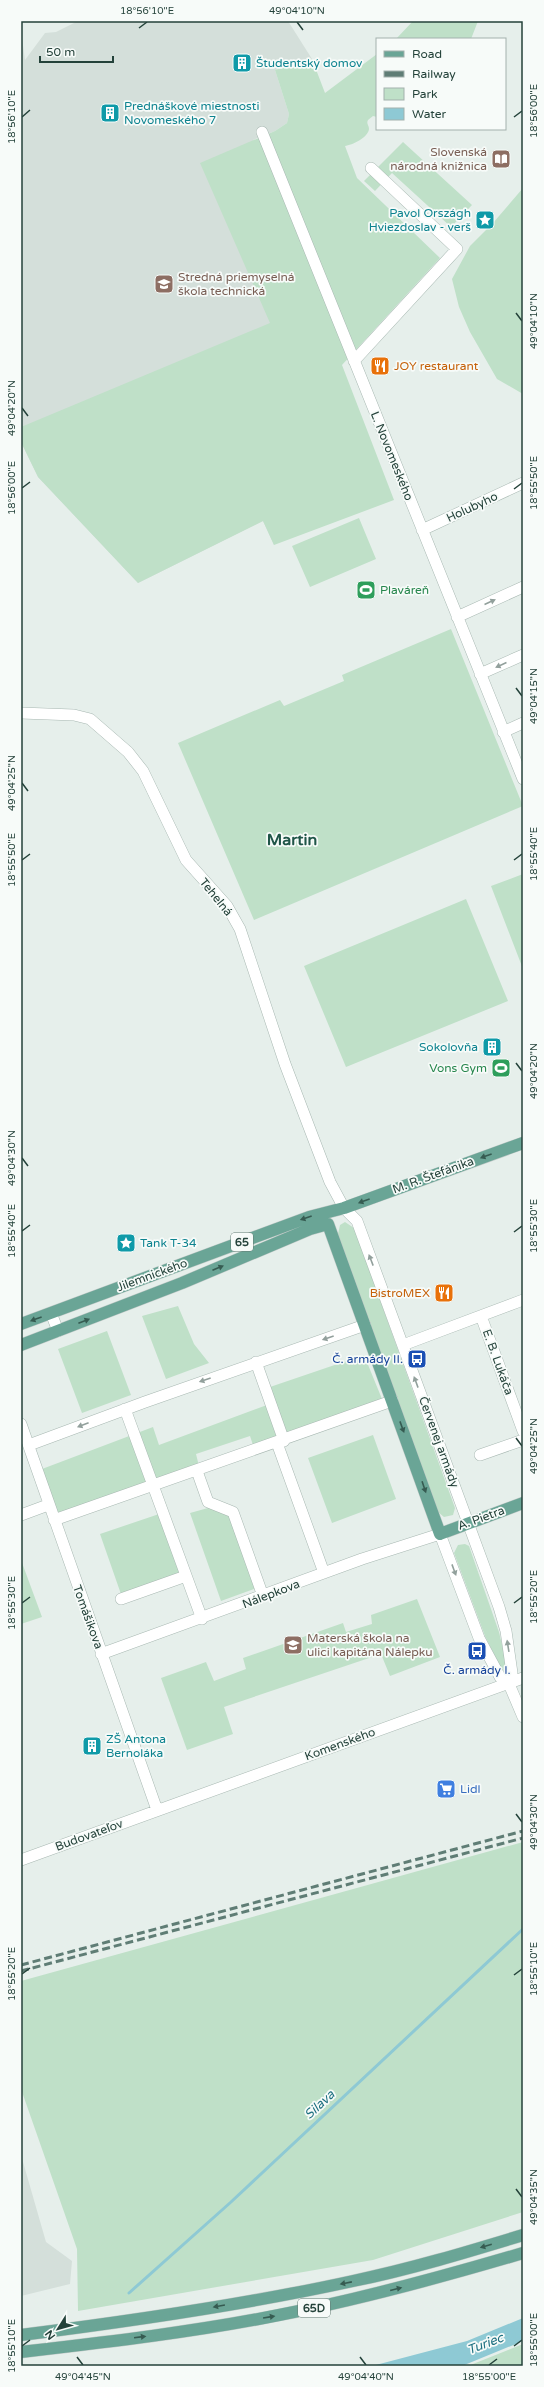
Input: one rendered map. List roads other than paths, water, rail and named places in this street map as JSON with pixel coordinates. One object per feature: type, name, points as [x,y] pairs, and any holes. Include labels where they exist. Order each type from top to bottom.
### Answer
[{"type":"main road","name":"M. R. Štefánika","points":[[344,1208],[523,1143]]},
{"type":"main road","points":[[328,1224],[344,1208]]},
{"type":"main road","name":"Jilemnického","points":[[21,1324],[309,1217],[344,1208]]},
{"type":"main road","name":"Jilemnického","points":[[21,1345],[182,1283],[310,1229],[328,1224]]},
{"type":"main road","name":"Červenej armády","points":[[328,1224],[440,1534]]},
{"type":"main road","name":"A. Pietra","points":[[440,1534],[523,1503]]},
{"type":"main road","name":"65D","points":[[21,2335],[119,2323],[354,2281],[433,2262],[523,2235]]},
{"type":"main road","name":"65D","points":[[21,2352],[185,2331],[278,2315],[440,2278],[523,2253]]},
{"type":"street","name":"L. Novomeského","points":[[262,132],[523,779]]},
{"type":"street","points":[[354,361],[457,249],[370,168]]},
{"type":"street","name":"Holubyho","points":[[422,530],[523,483]]},
{"type":"street","points":[[457,617],[523,587]]},
{"type":"street","points":[[480,674],[523,655]]},
{"type":"street","name":"Tehelná","points":[[21,713],[74,715],[90,719],[128,752],[143,770],[186,860],[227,906],[240,929],[285,1064],[330,1182],[344,1208]]},
{"type":"street","points":[[503,732],[523,723]]},
{"type":"street","name":"Červenej armády","points":[[344,1208],[356,1221],[469,1523],[506,1631],[512,1673],[509,1684]]},
{"type":"street","name":"E. B. Lukáča","points":[[403,1345],[523,1300]]},
{"type":"street","points":[[52,1313],[58,1331]]},
{"type":"street","name":"E. B. Lukáča","points":[[481,1316],[523,1431]]},
{"type":"street","points":[[29,1445],[256,1362],[365,1325]]},
{"type":"street","points":[[256,1362],[324,1573]]},
{"type":"street","points":[[54,1520],[281,1442],[386,1404],[392,1399]]},
{"type":"street","points":[[125,1409],[202,1619]]},
{"type":"street","name":"Tomášikova","points":[[21,1424],[48,1505],[157,1810]]},
{"type":"street","points":[[480,1455],[523,1440]]},
{"type":"street","points":[[197,1471],[208,1502],[233,1512],[264,1596]]},
{"type":"street","points":[[21,1515],[48,1505]]},
{"type":"street","name":"Červenej armády","points":[[440,1534],[479,1638],[500,1677],[509,1684],[523,1717]]},
{"type":"street","name":"Nálepkova","points":[[101,1654],[202,1619],[324,1573],[440,1534]]},
{"type":"street","points":[[121,1599],[186,1576]]},
{"type":"street","name":"Komenského","points":[[157,1810],[523,1678]]},
{"type":"street","name":"Budovateľov","points":[[21,1860],[157,1810]]},
{"type":"water","name":"Turiec","points":[[523,2318],[523,2341],[462,2366],[372,2366],[467,2341]]},
{"type":"waterway","name":"Silava","points":[[129,2293],[231,2202],[523,1929]]},
{"type":"railway","points":[[21,1965],[523,1831]]},
{"type":"railway","points":[[21,1971],[523,1838]]},
{"type":"place","name":"Študentský domov","points":[[242,63]]},
{"type":"place","name":"Prednáškové miestnosti Novomeského 7","points":[[110,113]]},
{"type":"place","name":"Slovenská národná knižnica","points":[[501,159]]},
{"type":"place","name":"Pavol Országh Hviezdoslav - verš","points":[[485,220]]},
{"type":"place","name":"Stredná priemyselná škola technická","points":[[164,284]]},
{"type":"place","name":"JOY restaurant","points":[[380,366]]},
{"type":"place","name":"Plaváreň","points":[[366,590]]},
{"type":"place","name":"Sokolovňa","points":[[492,1047]]},
{"type":"place","name":"Vons Gym","points":[[501,1068]]},
{"type":"place","name":"Tank T-34","points":[[126,1243]]},
{"type":"place","name":"BistroMEX","points":[[444,1293]]},
{"type":"place","name":"Č. armády II.","points":[[417,1359]]},
{"type":"place","name":"Materská škola na ulici kapitána Nálepku","points":[[293,1645]]},
{"type":"place","name":"Č. armády I.","points":[[477,1651]]},
{"type":"place","name":"ZŠ Antona Bernoláka","points":[[92,1746]]},
{"type":"place","name":"Lidl","points":[[446,1789]]},
{"type":"district","name":"Martin","points":[[292,839]]}]
